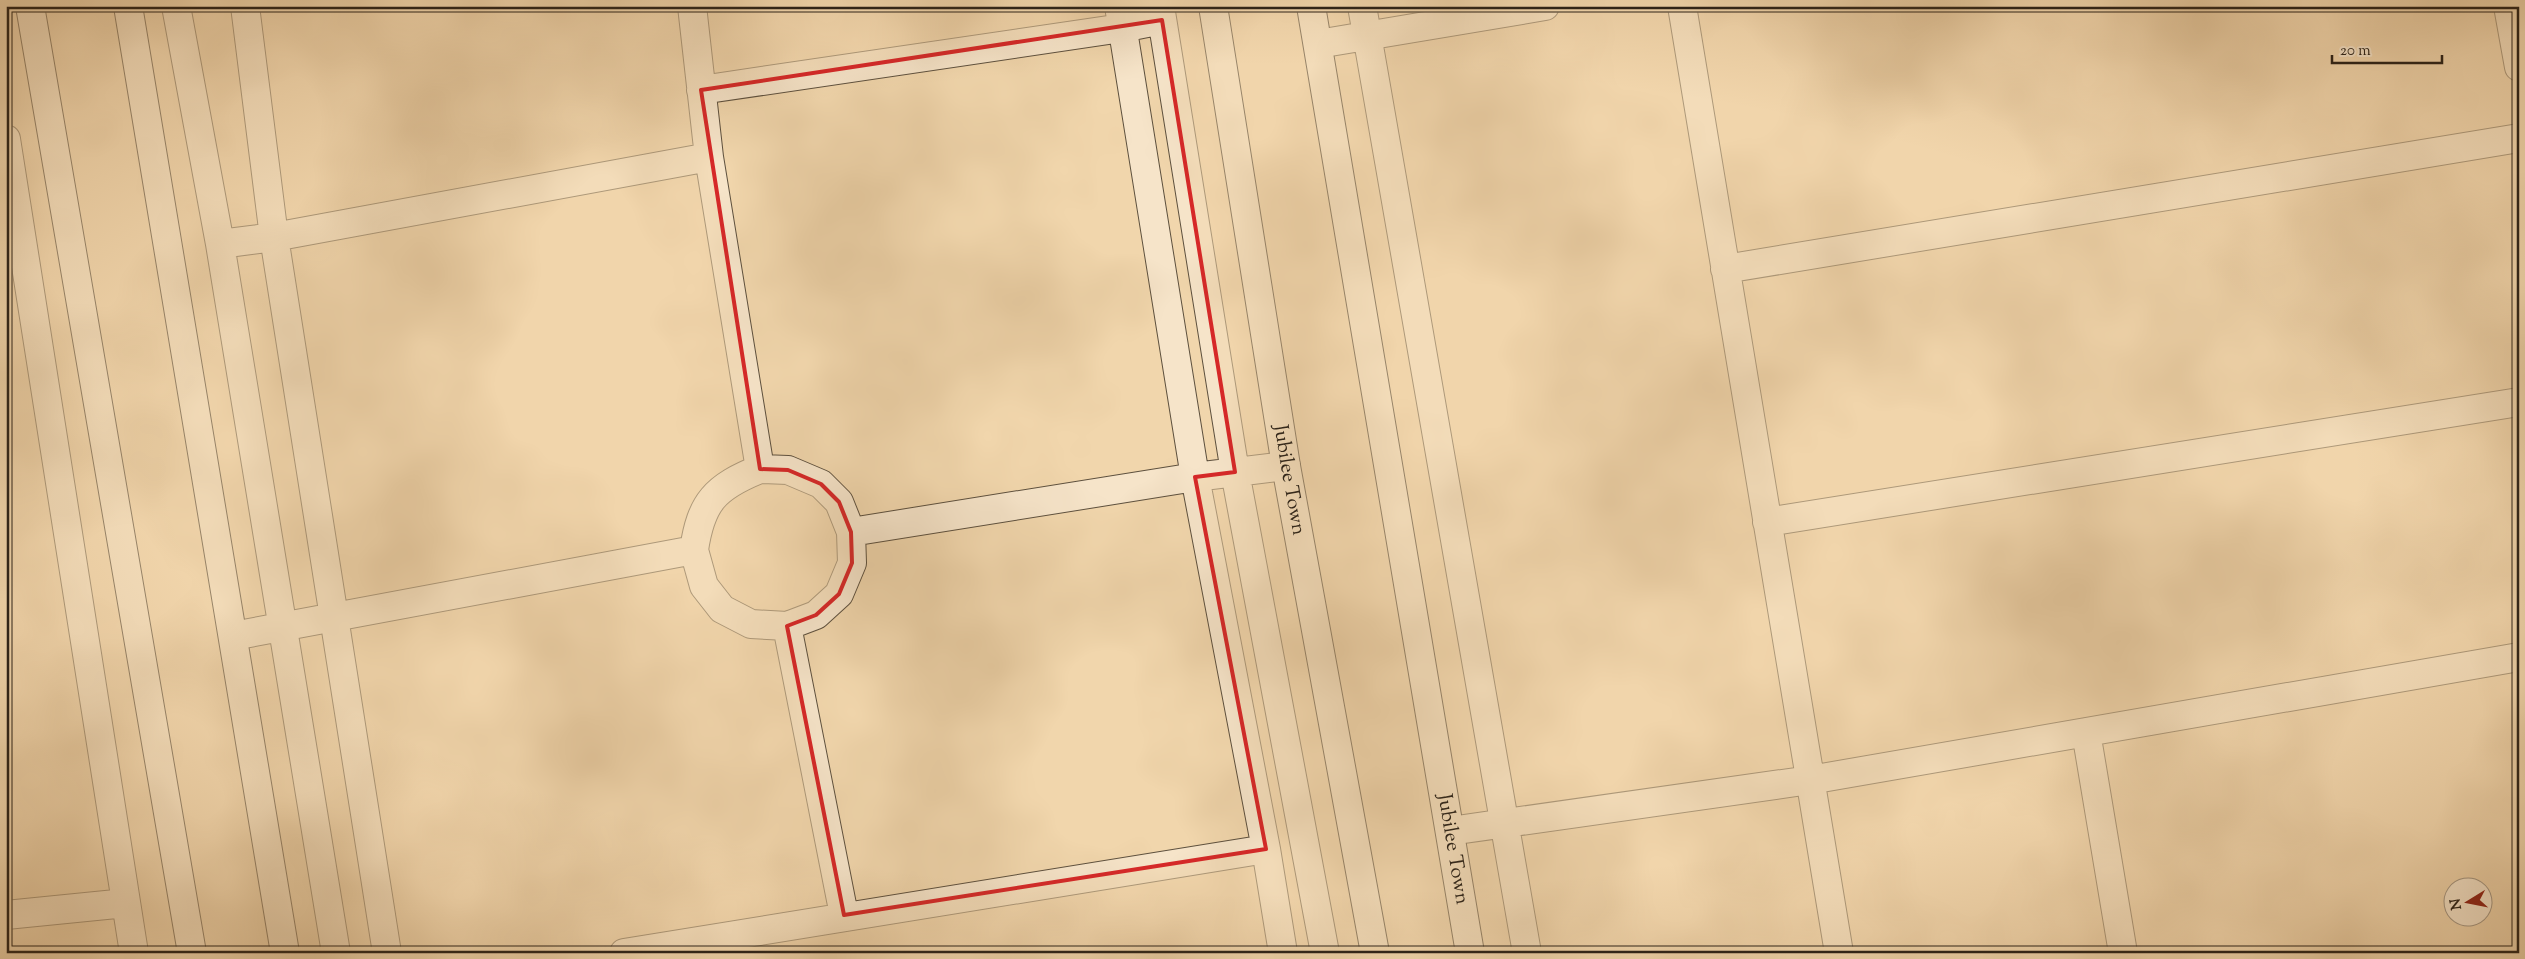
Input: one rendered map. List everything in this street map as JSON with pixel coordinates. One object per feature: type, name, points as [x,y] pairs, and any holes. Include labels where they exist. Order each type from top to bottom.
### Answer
[{"type":"street","points":[[30,6],[192,953]]},
{"type":"street","points":[[128,6],[285,953]]},
{"type":"street","points":[[176,6],[220,244],[336,953]]},
{"type":"street","points":[[245,6],[274,237],[387,953]]},
{"type":"street","points":[[692,6],[710,157],[760,469]]},
{"type":"street","name":"Jubilee Town","points":[[1213,6],[1286,466],[1375,953]]},
{"type":"street","name":"Jubilee Town","points":[[1311,6],[1470,953]]},
{"type":"street","points":[[1362,6],[1506,822],[1527,953]]},
{"type":"street","points":[[1318,44],[1545,6]]},
{"type":"street","points":[[1682,6],[1839,953]]},
{"type":"street","points":[[2508,6],[2519,67]]},
{"type":"street","points":[[701,90],[1121,17],[1161,13],[1235,472],[1325,953]]},
{"type":"street","points":[[1121,17],[1195,477],[1266,849],[1282,953]]},
{"type":"street","points":[[1725,269],[2519,138]]},
{"type":"street","points":[[6,139],[134,953]]},
{"type":"street","points":[[220,244],[274,237],[710,157]]},
{"type":"street","points":[[1767,522],[2519,402]]},
{"type":"street","points":[[851,532],[1195,477],[1286,466]]},
{"type":"street","points":[[760,469],[788,470],[821,484],[838,502],[851,532],[852,563],[839,594],[816,615],[787,626],[751,624],[722,609],[704,586],[694,550],[698,523],[711,499],[732,480],[760,469]]},
{"type":"street","points":[[233,636],[694,550]]},
{"type":"street","points":[[787,626],[844,915]]},
{"type":"street","points":[[1450,832],[1506,822],[1810,780],[2519,657]]},
{"type":"street","points":[[2086,732],[2123,953]]},
{"type":"street","points":[[624,953],[844,915],[1266,849]]},
{"type":"street","points":[[6,915],[126,903]]},
{"type":"highlighted area","points":[[1162,20],[1235,472],[1195,477],[1266,849],[844,915],[787,626],[816,615],[839,594],[852,563],[851,532],[839,502],[821,484],[788,470],[760,469],[701,90]]}]
